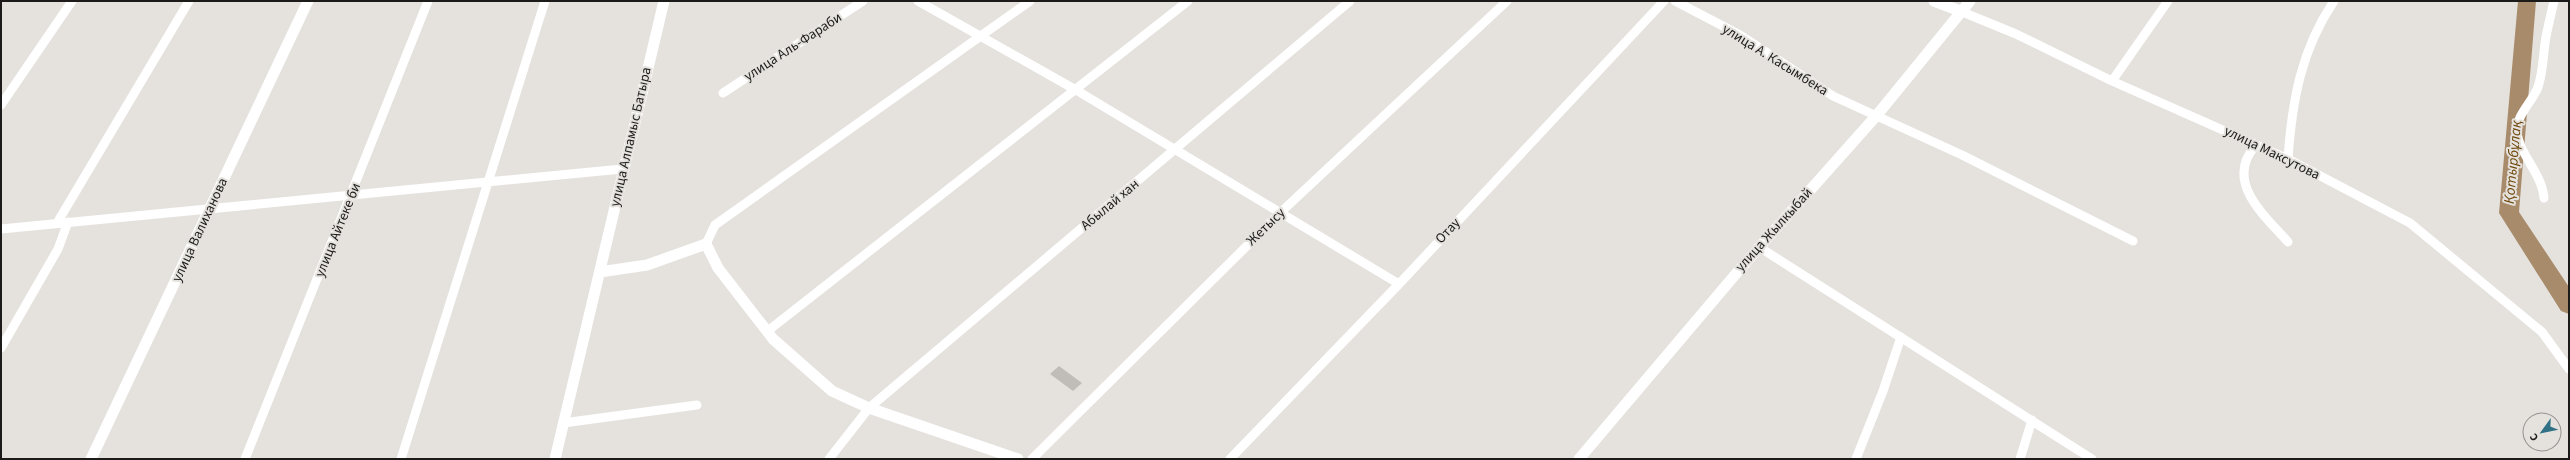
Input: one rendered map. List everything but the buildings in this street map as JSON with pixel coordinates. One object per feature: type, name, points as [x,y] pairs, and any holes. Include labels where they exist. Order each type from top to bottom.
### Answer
[{"type":"street","points":[[1,105],[72,1]]},
{"type":"street","points":[[57,223],[189,1]]},
{"type":"street","name":"улица Валиханова","points":[[91,459],[308,1]]},
{"type":"street","name":"улица Айтеке би","points":[[245,459],[428,1]]},
{"type":"street","points":[[401,459],[489,184],[545,1]]},
{"type":"street","name":"улица Алпамыс Батыра","points":[[555,459],[600,272],[622,169],[664,1]]},
{"type":"street","name":"улица Аль-Фараби","points":[[723,93],[863,1]]},
{"type":"street","points":[[918,1],[1076,90],[1399,284]]},
{"type":"street","points":[[600,272],[648,266],[706,244],[715,225],[1030,1]]},
{"type":"street","points":[[768,330],[901,224],[1076,90],[1188,1]]},
{"type":"street","name":"Абылай хан","points":[[829,459],[869,408],[1350,1]]},
{"type":"street","name":"Жетысу","points":[[1032,459],[1281,212],[1507,1]]},
{"type":"street","name":"Отау","points":[[1230,459],[1399,284],[1664,1]]},
{"type":"street","name":"улица А. Касымбека","points":[[1676,1],[1740,35],[1833,96],[1877,115],[2028,188],[2133,242]]},
{"type":"street","name":"улица Максутова","points":[[1934,1],[2016,34],[2112,81],[2288,159],[2410,223],[2542,332],[2569,368]]},
{"type":"street","name":"улица Жылкыбай","points":[[1579,459],[1759,246],[1877,115],[1960,11],[1970,1]]},
{"type":"street","points":[[2112,81],[2168,1]]},
{"type":"street","points":[[2288,159],[2293,100],[2298,75],[2313,40],[2334,1]]},
{"type":"street","points":[[2544,198],[2543,185],[2523,148],[2517,131],[2521,117],[2538,90],[2543,73],[2545,43],[2554,1]]},
{"type":"street","points":[[2256,146],[2250,151],[2243,172],[2247,194],[2288,242]]},
{"type":"street","points":[[1,229],[489,184],[622,169]]},
{"type":"street","points":[[1,348],[58,249],[68,222]]},
{"type":"street","points":[[706,244],[718,268],[773,338],[832,391],[869,408],[1018,459]]},
{"type":"street","points":[[1759,246],[2092,459]]},
{"type":"street","points":[[1856,459],[1883,391],[1901,337]]},
{"type":"street","points":[[563,422],[697,406]]},
{"type":"street","points":[[2020,459],[2032,420]]},
{"type":"waterway","name":"Қотырбұлақ","points":[[2527,1],[2509,213],[2569,305]]}]
